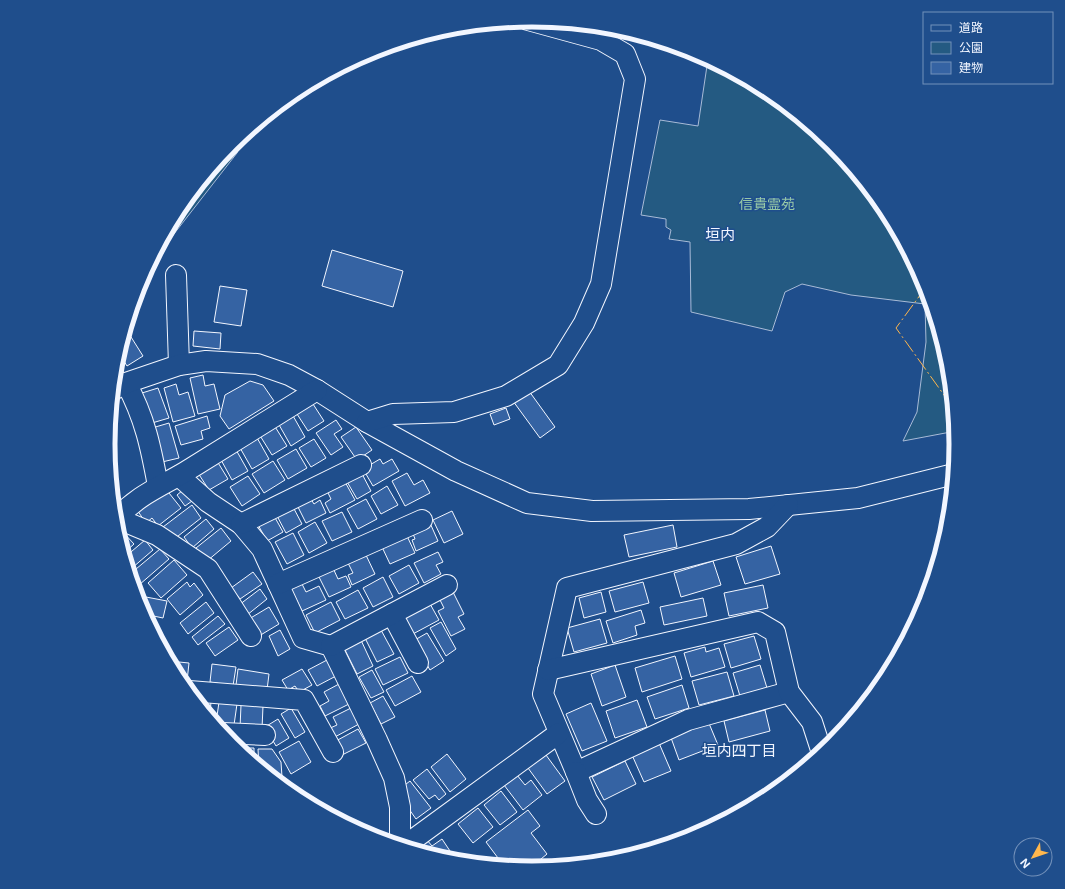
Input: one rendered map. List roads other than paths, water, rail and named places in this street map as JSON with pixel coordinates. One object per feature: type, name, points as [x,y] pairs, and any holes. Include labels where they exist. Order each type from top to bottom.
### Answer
[{"type":"street","points":[[367,422],[393,414],[454,412],[506,396],[558,365],[584,323],[601,284],[635,79],[625,54],[601,40],[557,28]]},
{"type":"street","points":[[176,275],[179,365]]},
{"type":"street","points":[[158,486],[150,442],[136,402],[120,387],[179,365],[206,361],[257,364],[290,376],[317,390],[367,422],[456,471],[527,503],[592,511],[749,509],[858,498],[949,475]]},
{"type":"street","points":[[121,514],[130,505],[158,486],[179,476],[317,390]]},
{"type":"street","points":[[241,524],[361,465]]},
{"type":"street","points":[[179,476],[208,502],[241,524],[262,549],[303,638],[331,646],[447,585]]},
{"type":"street","points":[[596,814],[587,800],[543,694],[568,588],[736,544],[767,527],[788,505]]},
{"type":"street","points":[[278,584],[422,520]]},
{"type":"street","points":[[122,521],[157,535],[208,569],[251,636]]},
{"type":"street","points":[[392,614],[418,663]]},
{"type":"street","points":[[548,670],[758,622],[775,632],[789,692],[812,722],[820,747]]},
{"type":"street","points":[[331,646],[394,778],[400,807],[400,841]]},
{"type":"street","points":[[196,692],[304,700],[333,752]]},
{"type":"street","points":[[576,772],[688,720],[789,692]]},
{"type":"street","points":[[408,843],[560,733]]},
{"type":"street","points":[[231,734],[265,736]]},
{"type":"district","name":"垣内","points":[[720,234]]},
{"type":"district","name":"垣内四丁目","points":[[739,750]]},
{"type":"park label","name":"信貴霊苑","points":[[767,203]]}]
